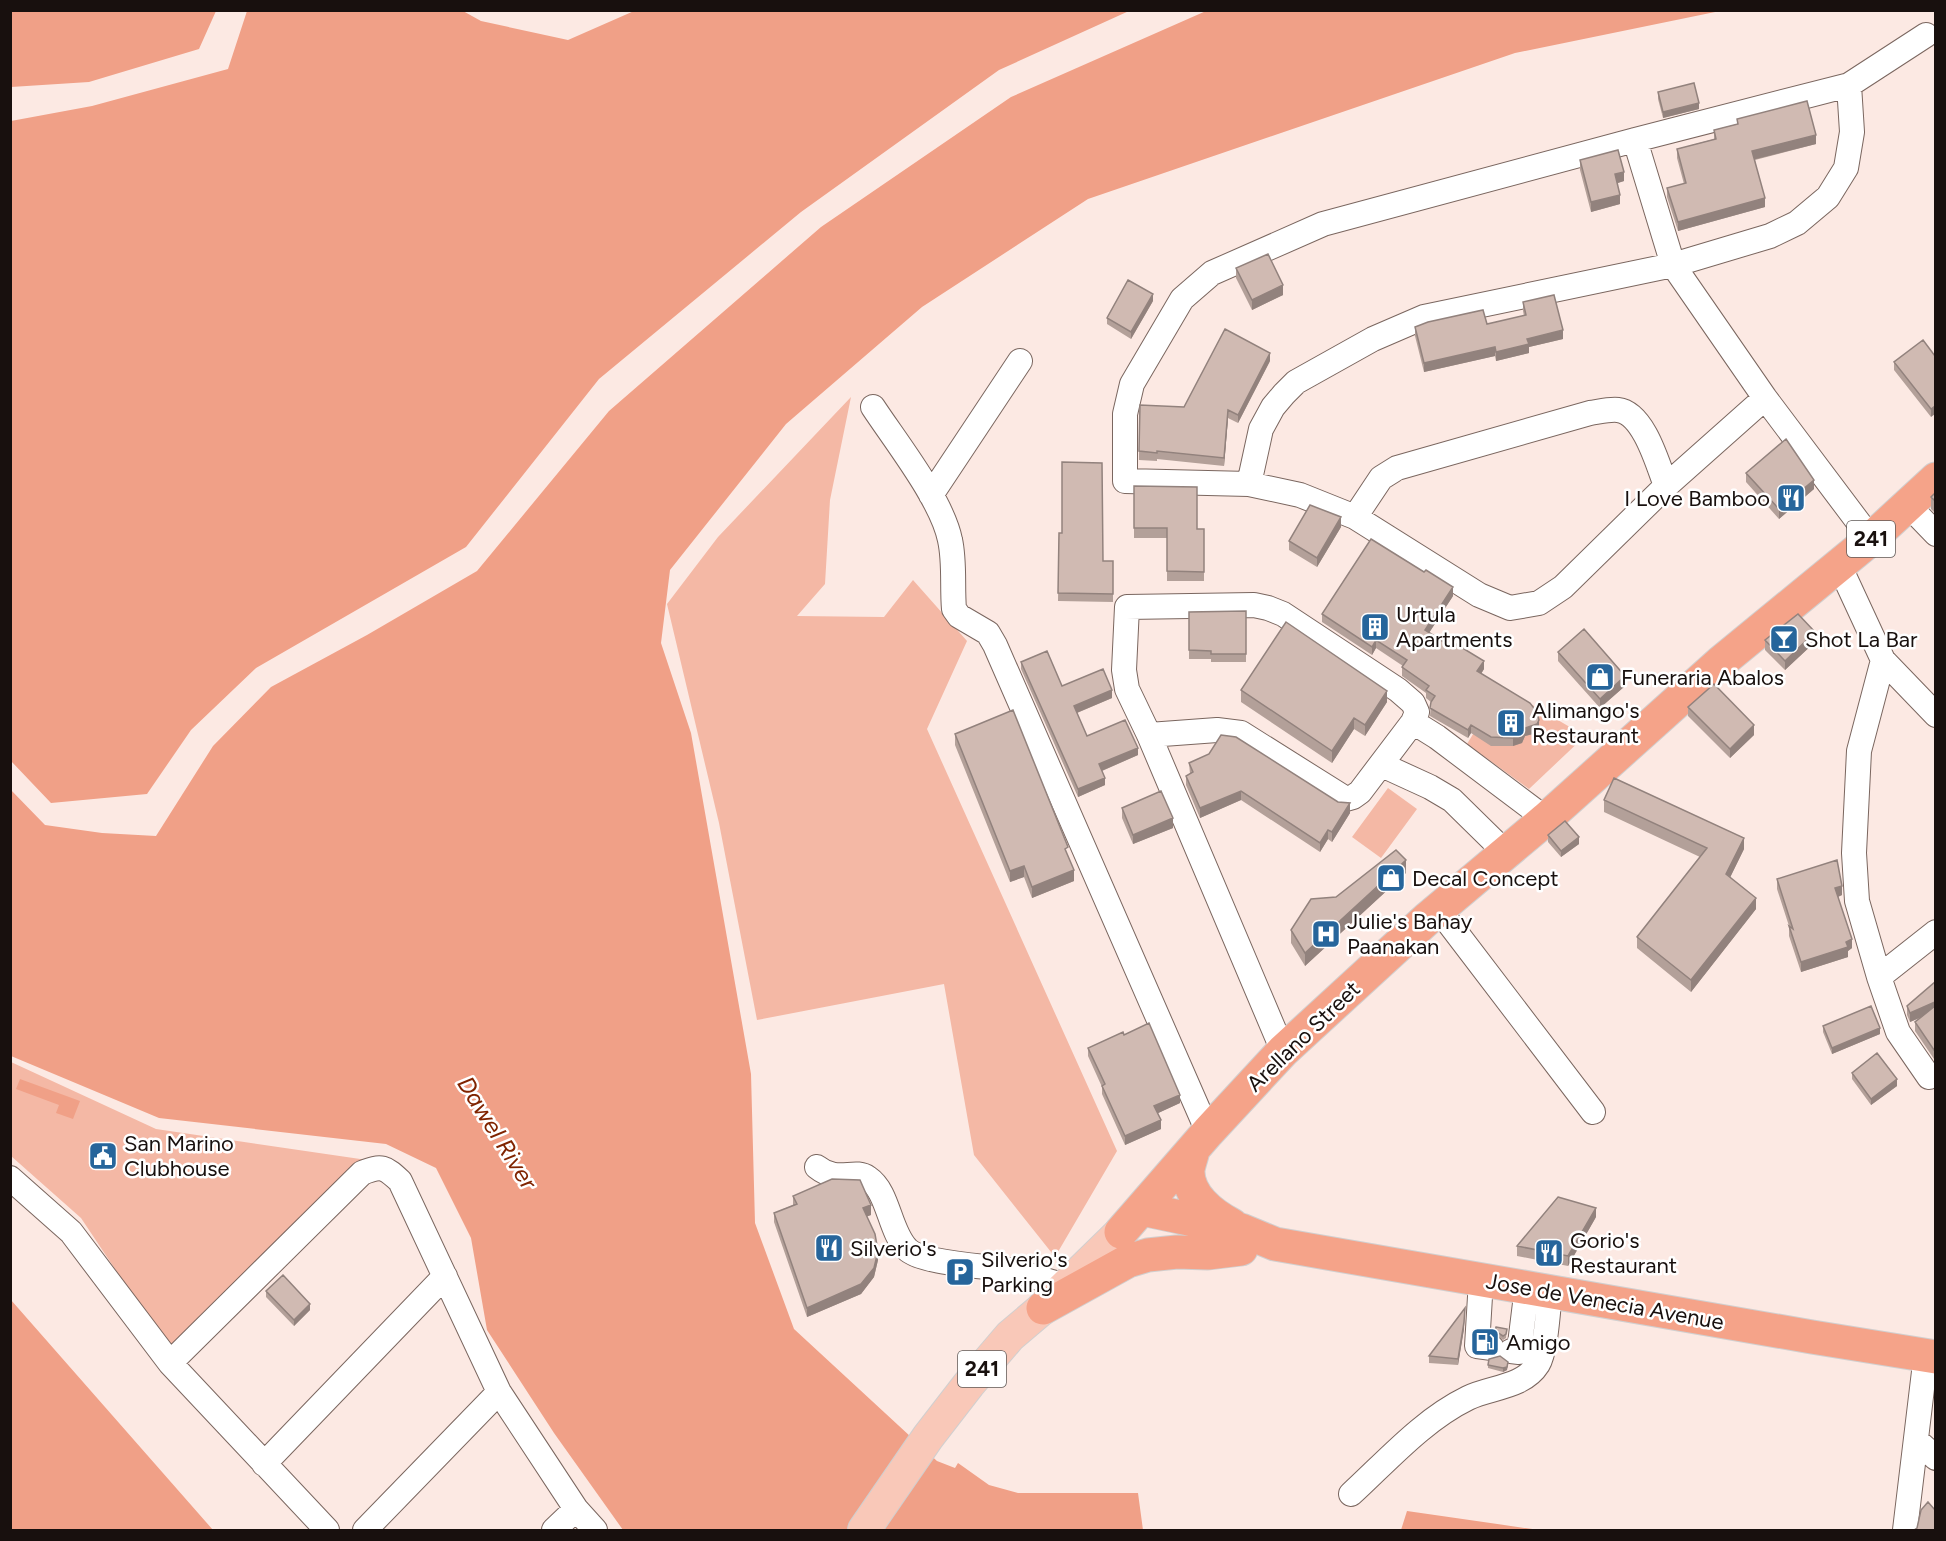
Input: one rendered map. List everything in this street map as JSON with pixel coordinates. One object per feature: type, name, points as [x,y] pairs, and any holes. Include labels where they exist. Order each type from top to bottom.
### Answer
[{"type":"highway","name":"Arellano Street","points":[[1132,1221],[1200,1141],[1283,1051],[1720,662],[1871,539],[1935,479]]},
{"type":"highway","points":[[1054,1297],[1128,1261],[1148,1255],[1177,1252],[1208,1253],[1241,1239],[1202,1204],[1192,1187],[1188,1170],[1200,1141]]},
{"type":"highway","name":"Jose de Venecia Avenue","points":[[1132,1221],[1171,1238],[1241,1239],[1275,1244],[1931,1356]]},
{"type":"main road","name":"241","points":[[864,1530],[928,1437],[1010,1336],[1054,1297],[1132,1221]]},
{"type":"street","points":[[1766,398],[1666,486],[1563,587],[1539,603],[1510,608],[1479,595],[1355,517],[1300,495],[1249,484],[1125,481],[1125,414],[1132,384],[1182,299],[1212,273],[1323,224],[1849,85],[1926,35]]},
{"type":"street","points":[[1249,484],[1261,429],[1273,407],[1284,394],[1296,382],[1373,339],[1424,317],[1673,265],[1770,236],[1797,223],[1828,197],[1846,168],[1852,132],[1849,85]]},
{"type":"street","points":[[1635,140],[1673,265],[1766,398],[1871,539]]},
{"type":"street","points":[[931,495],[1020,361]]},
{"type":"street","points":[[873,407],[931,495],[948,529],[951,543],[954,609],[959,616],[988,633],[995,645],[1200,1141]]},
{"type":"street","points":[[1355,517],[1381,478],[1397,468],[1590,413],[1619,410],[1631,417],[1645,432],[1666,486]]},
{"type":"street","points":[[1907,504],[1935,534]]},
{"type":"street","points":[[1839,565],[1883,660],[1935,716]]},
{"type":"street","points":[[1149,735],[1217,730],[1240,733],[1346,799],[1360,792],[1413,722],[1417,712],[1413,703],[1398,690],[1283,615],[1268,608],[1254,605],[1127,607],[1124,670],[1127,689],[1149,735],[1283,1051]]},
{"type":"street","points":[[1883,660],[1859,751],[1854,853],[1857,901],[1898,1032],[1929,1077]]},
{"type":"street","points":[[1413,722],[1437,737],[1546,819]]},
{"type":"street","points":[[1382,765],[1452,800],[1506,853]]},
{"type":"street","points":[[1439,910],[1593,1112]]},
{"type":"street","points":[[1879,977],[1935,932]]},
{"type":"street","points":[[170,1363],[362,1173],[376,1167],[388,1169],[400,1181],[499,1392],[576,1509],[595,1530]]},
{"type":"street","points":[[816,1167],[833,1176],[863,1175],[870,1179],[879,1190],[900,1242],[915,1255],[1009,1270],[1054,1297]]},
{"type":"street","points":[[10,1178],[71,1232],[170,1363],[327,1530]]},
{"type":"street","points":[[264,1464],[445,1275]]},
{"type":"street","points":[[1481,1280],[1477,1346],[1502,1350],[1519,1352],[1539,1289]]},
{"type":"street","points":[[1351,1494],[1425,1425],[1448,1409],[1471,1396],[1516,1382],[1529,1374],[1538,1364],[1542,1353],[1539,1289]]},
{"type":"street","points":[[1905,1530],[1916,1440],[1931,1356]]},
{"type":"street","points":[[364,1530],[499,1392]]},
{"type":"street","points":[[1916,1440],[1935,1458]]},
{"type":"street","points":[[554,1530],[576,1509]]},
{"type":"shaded area","points":[[851,397],[830,500],[825,584],[797,616],[884,617],[913,580],[967,641],[927,729],[1117,1151],[1055,1257],[974,1155],[944,984],[757,1020],[719,823],[667,604],[718,537]]},
{"type":"shaded area","points":[[1502,687],[1585,736],[1529,789],[1467,744]]},
{"type":"shaded area","points":[[1388,788],[1417,809],[1381,858],[1352,837]]},
{"type":"shaded area","points":[[11,1062],[156,1129],[367,1160],[171,1353],[81,1218],[11,1156]]},
{"type":"water","points":[[11,10],[216,11],[199,49],[89,82],[11,87]]},
{"type":"water","points":[[247,11],[463,11],[481,21],[568,40],[634,11],[1129,11],[999,70],[801,212],[599,379],[466,547],[256,668],[191,730],[147,794],[51,803],[11,761],[11,121],[92,106],[228,69]]},
{"type":"water","name":"Dawel River","points":[[1206,11],[1720,11],[1515,53],[1088,199],[922,307],[786,424],[670,570],[661,643],[691,733],[751,1074],[755,1223],[794,1329],[937,1461],[955,1468],[958,1463],[989,1485],[1018,1493],[1138,1493],[1143,1530],[623,1530],[554,1433],[487,1330],[471,1238],[436,1168],[386,1144],[159,1118],[11,1056],[10,789],[45,825],[102,833],[156,836],[213,746],[271,687],[477,571],[609,411],[821,227],[1011,97]]},
{"type":"water","points":[[20,1079],[80,1101],[73,1119],[56,1113],[59,1105],[16,1089]]},
{"type":"water","points":[[11,1300],[213,1530],[11,1530]]},
{"type":"water","points":[[1407,1511],[1539,1530],[1401,1530]]},
{"type":"building","points":[[1694,83],[1699,103],[1663,112],[1658,92]]},
{"type":"building","points":[[1807,101],[1816,135],[1752,151],[1765,198],[1678,222],[1667,188],[1686,183],[1677,149],[1716,139],[1714,130],[1738,124],[1737,119]]},
{"type":"building","points":[[1618,150],[1624,172],[1615,174],[1620,195],[1591,202],[1580,160]]},
{"type":"building","points":[[1268,254],[1283,285],[1252,300],[1236,268]]},
{"type":"building","points":[[1128,280],[1153,294],[1131,332],[1107,318]]},
{"type":"building","points":[[1554,295],[1563,330],[1527,339],[1529,344],[1496,352],[1495,347],[1424,363],[1415,327],[1483,310],[1487,324],[1526,315],[1523,302]]},
{"type":"building","points":[[1225,329],[1270,353],[1238,415],[1228,410],[1224,458],[1139,451],[1140,405],[1184,407]]},
{"type":"building","points":[[1923,340],[1935,356],[1935,406],[1931,409],[1894,362]]},
{"type":"building","points":[[1786,439],[1814,480],[1779,509],[1746,473]]},
{"type":"building","points":[[1062,462],[1102,463],[1103,561],[1113,561],[1113,594],[1058,593],[1059,533],[1062,533]]},
{"type":"building","points":[[1134,486],[1197,487],[1197,529],[1204,529],[1204,572],[1167,571],[1167,528],[1134,528]]},
{"type":"building","points":[[1310,505],[1341,517],[1317,558],[1289,541]]},
{"type":"building","points":[[1371,539],[1453,587],[1425,630],[1453,648],[1456,644],[1484,661],[1477,671],[1530,703],[1537,712],[1539,720],[1537,724],[1525,728],[1522,735],[1513,738],[1491,737],[1471,725],[1468,730],[1430,708],[1435,696],[1426,690],[1429,686],[1402,667],[1407,660],[1376,640],[1372,647],[1322,614]]},
{"type":"building","points":[[1246,611],[1246,654],[1211,654],[1211,651],[1189,650],[1189,612]]},
{"type":"building","points":[[1798,614],[1815,632],[1785,661],[1765,640]]},
{"type":"building","points":[[1286,622],[1387,691],[1365,725],[1354,718],[1332,751],[1241,690]]},
{"type":"building","points":[[1584,629],[1625,676],[1600,699],[1558,652]]},
{"type":"building","points":[[1047,651],[1062,686],[1103,669],[1112,690],[1074,706],[1087,736],[1125,720],[1138,748],[1099,764],[1105,778],[1078,789],[1021,662]]},
{"type":"building","points":[[1714,684],[1754,725],[1730,749],[1688,707]]},
{"type":"building","points":[[1013,710],[1068,847],[1065,849],[1074,870],[1032,887],[1024,866],[1010,871],[955,734]]},
{"type":"building","points":[[1221,735],[1236,737],[1338,802],[1350,803],[1332,832],[1328,830],[1320,843],[1241,791],[1200,808],[1186,776],[1193,772],[1189,763],[1209,754]]},
{"type":"building","points":[[1614,778],[1744,838],[1726,874],[1756,898],[1691,980],[1637,937],[1707,848],[1604,800]]},
{"type":"building","points":[[1161,791],[1173,818],[1133,835],[1122,808]]},
{"type":"building","points":[[1565,821],[1579,837],[1561,851],[1548,835]]},
{"type":"building","points":[[1396,850],[1406,860],[1305,953],[1291,930],[1311,899],[1336,897]]},
{"type":"building","points":[[1837,860],[1842,886],[1835,888],[1852,939],[1846,942],[1848,947],[1801,962],[1777,879]]},
{"type":"building","points":[[1935,982],[1935,1002],[1910,1013],[1907,1006]]},
{"type":"building","points":[[1871,1006],[1880,1028],[1832,1048],[1823,1026]]},
{"type":"building","points":[[1935,1006],[1935,1048],[1934,1050],[1915,1022]]},
{"type":"building","points":[[1149,1023],[1180,1095],[1154,1106],[1161,1120],[1125,1136],[1102,1086],[1105,1084],[1088,1048]]},
{"type":"building","points":[[1877,1053],[1897,1079],[1871,1099],[1852,1073]]},
{"type":"building","name":"Silverio's","points":[[832,1179],[860,1180],[871,1205],[863,1208],[875,1234],[878,1251],[874,1268],[861,1284],[807,1308],[774,1213],[797,1204],[793,1196]]},
{"type":"building","points":[[1558,1197],[1596,1208],[1568,1256],[1517,1246]]},
{"type":"building","points":[[283,1275],[310,1304],[294,1320],[266,1291]]},
{"type":"building","points":[[1465,1308],[1458,1359],[1429,1356]]},
{"type":"building","points":[[1496,1327],[1507,1329],[1506,1334],[1503,1336],[1495,1331]]},
{"type":"building","points":[[1500,1356],[1508,1362],[1507,1367],[1488,1365],[1489,1359]]},
{"type":"building","points":[[1928,1502],[1935,1510],[1935,1530],[1914,1530],[1917,1528],[1921,1510]]},
{"type":"place","name":"I Love Bamboo","points":[[1791,498]]},
{"type":"place","name":"Urtula Apartments","points":[[1375,627]]},
{"type":"place","name":"Shot La Bar","points":[[1784,639]]},
{"type":"place","name":"Funeraria Abalos","points":[[1600,677]]},
{"type":"place","name":"Alimango's Restaurant","points":[[1511,723]]},
{"type":"place","name":"Decal Concept","points":[[1391,878]]},
{"type":"place","name":"Julie's Bahay Paanakan","points":[[1326,934]]},
{"type":"place","name":"San Marino Clubhouse","points":[[103,1156]]},
{"type":"place","name":"Silverio's","points":[[829,1248]]},
{"type":"place","name":"Gorio's Restaurant","points":[[1549,1253]]},
{"type":"place","name":"Silverio's Parking","points":[[960,1272]]},
{"type":"place","name":"Amigo","points":[[1485,1342]]}]
